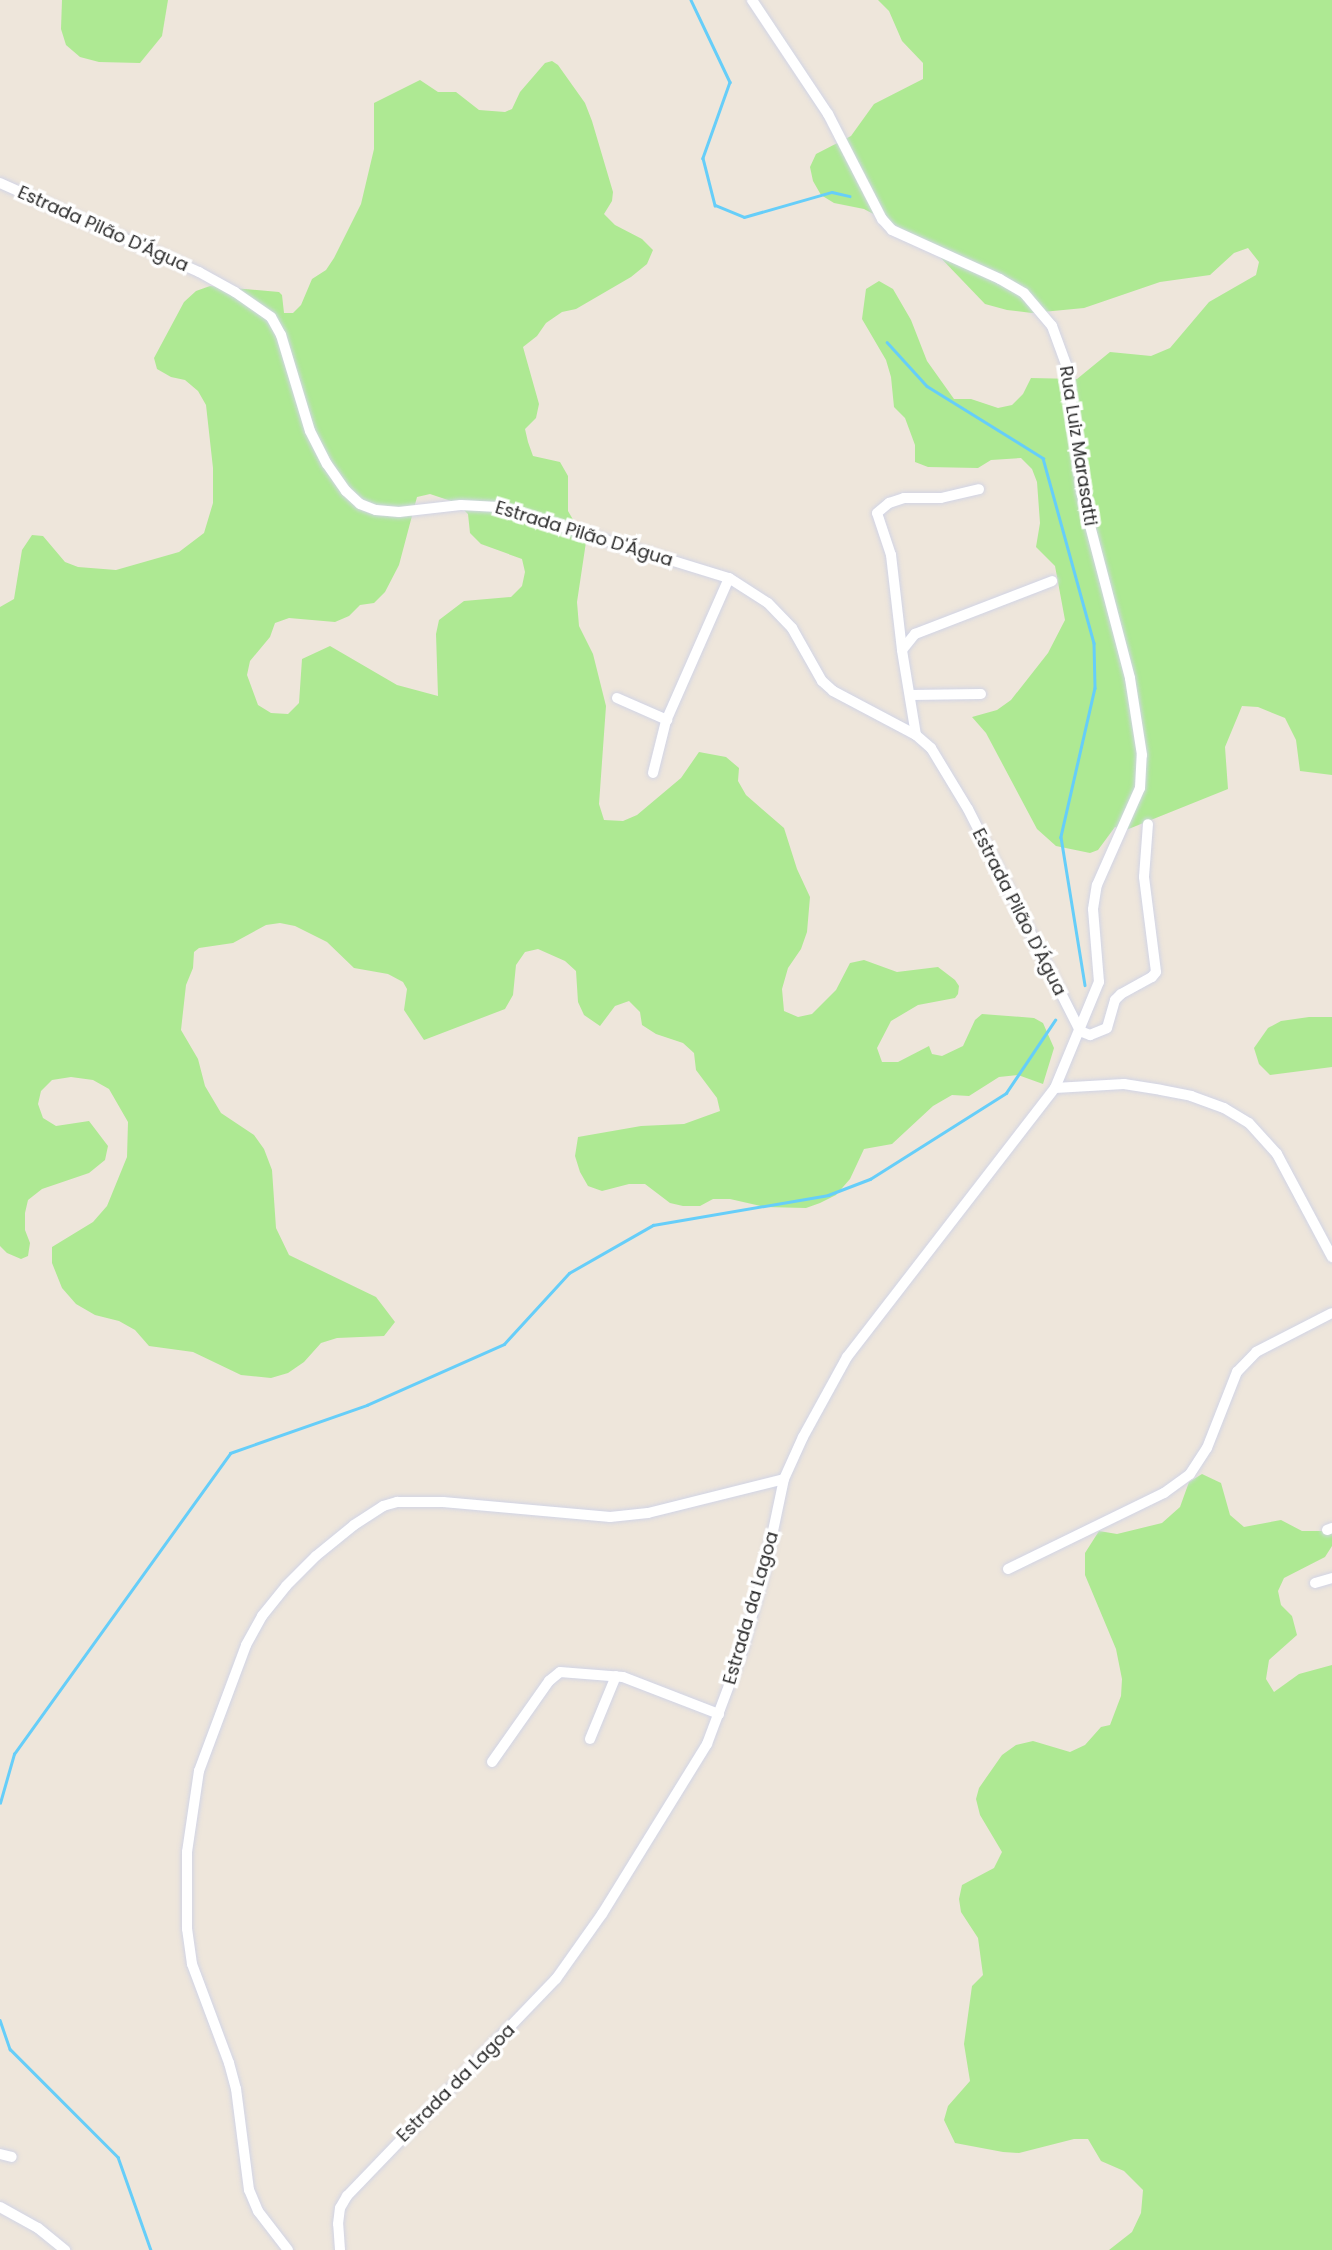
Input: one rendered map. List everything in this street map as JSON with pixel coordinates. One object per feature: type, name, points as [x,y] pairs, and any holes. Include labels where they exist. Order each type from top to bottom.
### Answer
[{"type":"street","name":"Rua Luiz Marasatti","points":[[752,0],[828,114],[882,219],[892,230],[1000,279],[1024,293],[1052,326],[1061,345],[1068,371],[1082,495],[1129,678],[1142,755],[1140,788],[1094,896],[1099,982],[1055,1088]]},
{"type":"street","name":"Estrada Pilão D'Água","points":[[0,183],[199,272],[235,292],[271,317],[281,335],[310,431],[327,464],[346,491],[360,504],[376,510],[399,512],[461,505],[498,507],[729,578],[783,615],[815,672],[833,691],[915,735],[943,765],[1080,1031]]},
{"type":"street","points":[[915,735],[891,555],[877,513],[889,503],[904,498],[941,498],[979,489]]},
{"type":"street","points":[[653,773],[667,720],[729,578]]},
{"type":"street","points":[[902,650],[923,629],[1052,580]]},
{"type":"street","points":[[911,695],[981,694]]},
{"type":"street","points":[[617,698],[667,720]]},
{"type":"street","points":[[1080,1031],[1090,1035],[1107,1028],[1115,1000],[1156,972],[1144,877],[1148,824]]},
{"type":"street","points":[[1055,1088],[1124,1084],[1161,1090],[1191,1096],[1224,1108],[1249,1123],[1277,1154],[1332,1257]]},
{"type":"street","name":"Estrada da Lagoa","points":[[340,2250],[340,2208],[347,2196],[527,2010],[578,1951],[678,1794],[719,1714],[743,1648],[762,1582],[784,1479],[803,1437],[846,1357],[1055,1088]]},
{"type":"street","points":[[1008,1569],[1164,1493],[1190,1474],[1207,1448],[1237,1372],[1256,1352],[1332,1313]]},
{"type":"street","points":[[288,2250],[258,2211],[249,2190],[236,2089],[192,1964],[187,1929],[187,1852],[199,1771],[246,1645],[262,1616],[316,1556],[354,1525],[383,1506],[397,1502],[443,1503],[583,1516],[628,1516],[784,1479]]},
{"type":"street","points":[[1315,1583],[1332,1578]]},
{"type":"street","points":[[492,1762],[554,1674],[576,1672],[616,1676],[719,1714]]},
{"type":"street","points":[[590,1739],[616,1676]]},
{"type":"street","points":[[0,2154],[12,2157]]},
{"type":"street","points":[[0,2207],[38,2228],[65,2250]]},
{"type":"green space","points":[[62,0],[168,0],[162,36],[140,63],[99,62],[80,57],[66,45],[61,29]]},
{"type":"green space","points":[[878,0],[1332,0],[1332,775],[1300,771],[1296,740],[1285,718],[1258,707],[1242,706],[1225,747],[1228,789],[1126,830],[1115,827],[1098,850],[1090,853],[1056,846],[1037,829],[986,733],[972,717],[997,710],[1011,700],[1048,653],[1065,620],[1055,566],[1036,547],[1040,523],[1037,482],[1032,469],[1021,458],[991,460],[978,468],[928,467],[915,462],[915,445],[905,418],[894,407],[886,360],[862,319],[866,289],[879,281],[893,289],[911,320],[927,361],[954,399],[971,399],[998,408],[1012,405],[1023,394],[1031,378],[1077,379],[1110,352],[1151,356],[1170,348],[1209,302],[1256,275],[1259,262],[1248,248],[1234,253],[1210,275],[1160,282],[1084,308],[1032,313],[1007,310],[985,304],[937,254],[913,235],[864,209],[834,203],[821,195],[813,181],[810,167],[816,154],[851,136],[874,104],[923,79],[923,63],[902,41],[889,11]]},
{"type":"green space","points":[[552,61],[558,65],[585,103],[613,192],[612,201],[604,214],[615,225],[642,239],[653,250],[647,264],[631,277],[576,309],[562,312],[546,323],[537,336],[523,347],[539,404],[536,418],[525,429],[528,442],[533,456],[560,462],[568,476],[568,511],[586,542],[577,602],[579,626],[593,654],[606,706],[599,804],[604,820],[623,821],[637,815],[681,778],[699,752],[726,757],[739,768],[738,781],[746,795],[784,828],[797,869],[810,897],[807,932],[801,949],[788,968],[782,989],[784,1011],[798,1017],[812,1014],[836,990],[850,963],[864,960],[897,972],[938,967],[955,980],[959,986],[958,994],[955,998],[918,1005],[891,1021],[877,1048],[882,1062],[898,1062],[929,1046],[932,1054],[942,1056],[963,1046],[975,1020],[982,1014],[1034,1018],[1043,1023],[1054,1048],[1043,1084],[1018,1075],[999,1077],[969,1096],[952,1095],[933,1106],[892,1144],[864,1149],[850,1179],[836,1195],[820,1203],[806,1208],[765,1207],[730,1199],[713,1199],[700,1206],[683,1206],[670,1203],[645,1184],[629,1184],[602,1191],[588,1186],[580,1172],[575,1156],[578,1137],[641,1126],[684,1124],[720,1111],[717,1098],[696,1070],[694,1053],[683,1043],[656,1034],[642,1025],[640,1012],[629,1001],[615,1006],[600,1026],[584,1015],[578,1002],[576,971],[565,961],[538,949],[525,952],[516,965],[513,995],[505,1009],[424,1040],[404,1010],[407,989],[403,982],[388,974],[354,968],[327,942],[295,926],[280,923],[266,925],[233,943],[199,948],[194,952],[193,968],[186,985],[181,1030],[198,1059],[205,1086],[221,1113],[254,1135],[264,1149],[272,1170],[276,1228],[289,1255],[376,1297],[395,1322],[384,1336],[337,1338],[321,1343],[304,1362],[288,1373],[271,1378],[241,1375],[193,1352],[149,1346],[135,1330],[119,1321],[95,1315],[76,1304],[62,1288],[52,1263],[52,1247],[93,1222],[107,1206],[127,1157],[128,1122],[109,1089],[93,1080],[71,1077],[52,1080],[41,1091],[38,1104],[43,1118],[56,1126],[89,1121],[108,1146],[105,1160],[89,1173],[42,1189],[28,1200],[25,1230],[30,1243],[28,1256],[21,1259],[7,1253],[0,1246],[0,607],[14,599],[22,550],[32,535],[43,536],[65,562],[78,567],[116,570],[179,552],[204,533],[213,503],[213,468],[206,405],[198,391],[185,380],[171,377],[157,369],[154,358],[184,302],[196,291],[210,286],[279,292],[282,295],[284,313],[293,313],[301,305],[312,279],[326,270],[334,258],[361,204],[374,149],[374,103],[420,80],[438,92],[456,92],[479,110],[505,112],[512,109],[520,92],[545,63]],"holes":[[[430,494],[457,503],[468,514],[470,533],[481,544],[522,559],[525,572],[522,586],[511,597],[464,601],[439,620],[436,634],[438,696],[397,685],[330,646],[302,659],[299,703],[288,714],[271,713],[258,705],[247,675],[250,661],[270,637],[275,623],[289,618],[335,622],[349,616],[360,605],[374,603],[385,592],[399,565],[417,497]]]},
{"type":"green space","points":[[1332,1017],[1332,1067],[1270,1075],[1259,1064],[1254,1048],[1268,1028],[1281,1021]]},
{"type":"green space","points":[[1202,1474],[1221,1483],[1230,1515],[1244,1527],[1281,1520],[1302,1531],[1332,1531],[1332,1546],[1325,1557],[1284,1578],[1278,1591],[1281,1605],[1292,1616],[1297,1635],[1269,1660],[1266,1679],[1274,1692],[1299,1674],[1332,1665],[1332,2250],[1109,2250],[1132,2232],[1141,2213],[1143,2190],[1124,2171],[1101,2161],[1088,2139],[1074,2139],[1019,2153],[1003,2152],[955,2143],[944,2120],[948,2106],[970,2081],[964,2044],[972,1986],[983,1975],[978,1938],[961,1912],[959,1899],[962,1885],[994,1868],[1002,1852],[980,1815],[976,1799],[979,1788],[1002,1755],[1016,1745],[1033,1741],[1070,1752],[1085,1745],[1101,1727],[1110,1725],[1121,1696],[1122,1679],[1116,1649],[1085,1575],[1085,1553],[1099,1531],[1117,1534],[1162,1523],[1180,1507],[1189,1482]]},
{"type":"waterway","points":[[691,0],[730,82],[703,158],[715,205],[744,217],[832,192],[850,196]]},
{"type":"waterway","points":[[887,342],[927,386],[1043,458],[1094,643],[1095,688],[1061,837],[1085,985]]},
{"type":"waterway","points":[[0,1803],[14,1754],[230,1453],[367,1405],[504,1344],[569,1273],[653,1225],[828,1195],[870,1179],[1006,1093],[1055,1020]]},
{"type":"waterway","points":[[0,2020],[10,2049],[118,2157],[151,2250]]}]
